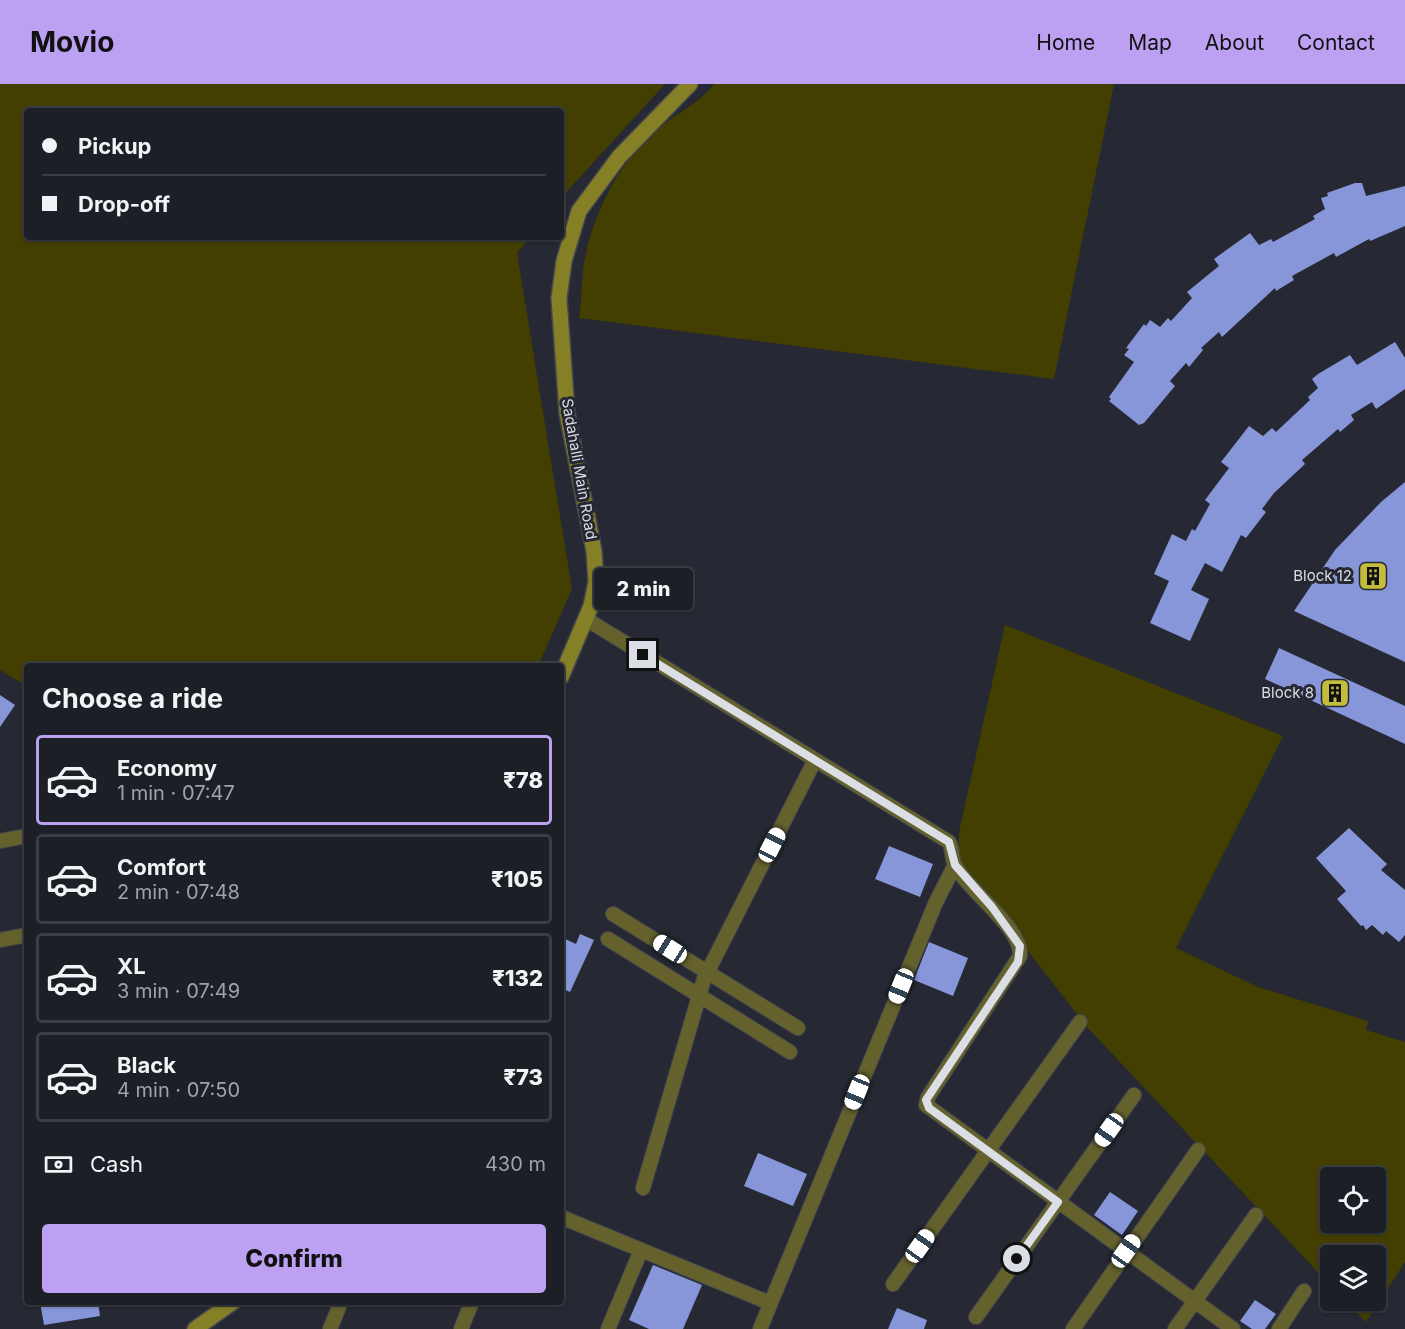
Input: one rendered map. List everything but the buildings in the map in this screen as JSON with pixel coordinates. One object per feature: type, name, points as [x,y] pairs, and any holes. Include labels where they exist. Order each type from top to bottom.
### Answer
[{"type":"street","name":"Sadahalli Main Road","points":[[564,670],[594,595],[596,567],[567,413],[559,298],[564,261],[579,211],[618,157],[690,84]]},
{"type":"street","points":[[586,619],[949,842],[955,865],[992,907],[1021,951],[1018,962],[926,1100],[929,1108],[1233,1329]]},
{"type":"street","points":[[643,1188],[699,996],[708,973],[815,760]]},
{"type":"street","points":[[0,842],[24,837]]},
{"type":"street","points":[[760,1329],[936,902],[955,865]]},
{"type":"street","points":[[613,914],[798,1028]]},
{"type":"street","points":[[3,943],[24,936]]},
{"type":"street","points":[[608,939],[789,1052]]},
{"type":"street","points":[[893,1284],[1080,1022]]},
{"type":"street","points":[[976,1317],[1134,1095]]},
{"type":"street","points":[[1072,1329],[1198,1150]]},
{"type":"street","points":[[1175,1329],[1256,1215]]},
{"type":"street","points":[[564,1218],[770,1303]]},
{"type":"street","points":[[608,1329],[640,1250]]},
{"type":"street","points":[[1279,1329],[1304,1291]]},
{"type":"street","points":[[195,1329],[228,1305]]},
{"type":"street","points":[[330,1329],[340,1305]]},
{"type":"street","points":[[461,1329],[471,1305]]},
{"type":"shaded area","points":[[0,84],[665,84],[564,195],[564,108],[24,108],[24,240],[528,240],[517,253],[572,589],[539,663],[24,663],[24,684],[0,670]]},
{"type":"shaded area","points":[[714,84],[1114,84],[1054,379],[579,318],[583,270],[588,245],[608,192],[641,145],[661,126],[701,98]]},
{"type":"shaded area","points":[[1005,625],[1283,736],[1176,948],[1258,987],[1368,1021],[1366,1030],[1405,1042],[1405,1262],[1386,1291],[1386,1245],[1320,1245],[1320,1274],[1087,1027],[958,861],[959,832]]},
{"type":"shaded area","points":[[1355,1311],[1373,1311],[1366,1322]]},
{"type":"place","name":"Block 12","points":[[1373,576]]},
{"type":"place","name":"Block 8","points":[[1335,693]]},
{"type":"route","points":[[643,655],[949,842],[955,865],[992,907],[1020,946],[1018,962],[926,1100],[929,1108],[1058,1202],[1017,1259]]}]
